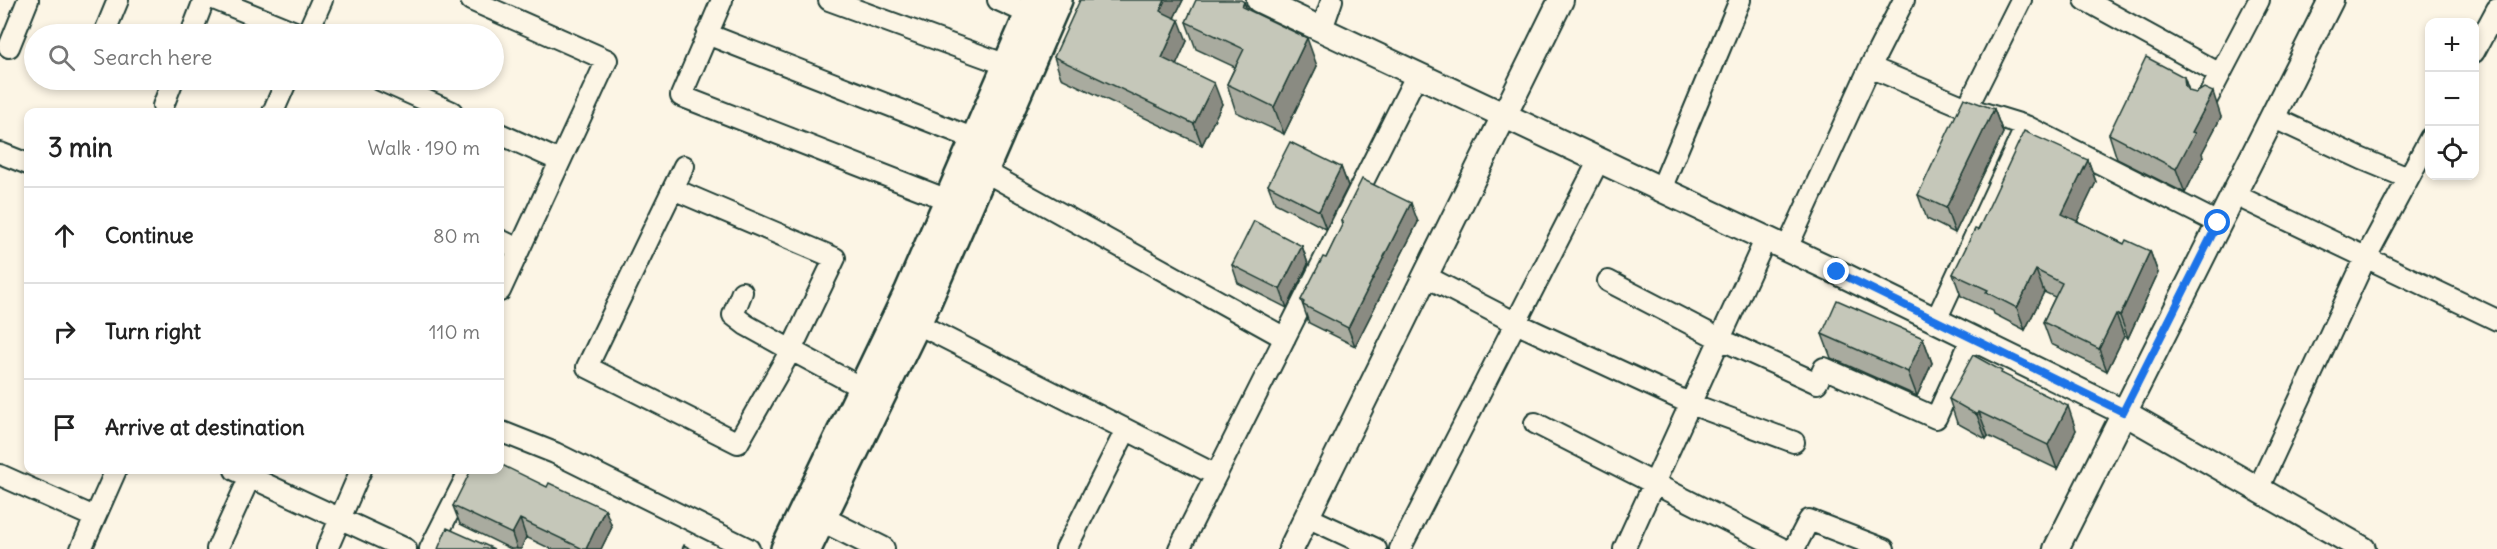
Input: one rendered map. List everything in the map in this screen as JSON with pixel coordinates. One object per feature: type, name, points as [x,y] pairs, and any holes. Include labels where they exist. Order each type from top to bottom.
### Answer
[{"type":"main road","points":[[785,549],[813,514],[916,323],[1059,0]]},
{"type":"main road","points":[[807,549],[813,514],[862,388],[908,293],[1032,7]]},
{"type":"street","points":[[9,46],[28,0]]},
{"type":"street","points":[[108,24],[118,0]]},
{"type":"street","points":[[195,24],[204,0]]},
{"type":"street","points":[[216,0],[275,24]]},
{"type":"street","points":[[311,24],[322,0]]},
{"type":"street","points":[[471,0],[607,60],[504,282]]},
{"type":"street","points":[[722,0],[681,96],[948,200]]},
{"type":"street","points":[[829,0],[1007,65]]},
{"type":"street","points":[[998,0],[1032,7]]},
{"type":"street","points":[[1259,0],[1776,243],[2123,412],[2363,549]]},
{"type":"street","points":[[1322,29],[1332,0]]},
{"type":"street","points":[[1291,549],[1561,0]]},
{"type":"street","points":[[1661,189],[1740,0]]},
{"type":"street","points":[[1624,549],[1720,339],[1776,243],[1904,0]]},
{"type":"street","points":[[1967,108],[2021,0]]},
{"type":"street","points":[[2085,0],[2220,74]]},
{"type":"street","points":[[2204,105],[2259,0]]},
{"type":"street","points":[[2056,549],[2331,0]]},
{"type":"street","points":[[2479,44],[2497,9]]},
{"type":"street","points":[[707,34],[975,139]]},
{"type":"street","points":[[1870,67],[1967,108],[2026,126],[2218,223]]},
{"type":"street","points":[[1179,549],[1416,74]]},
{"type":"street","points":[[163,106],[169,90]]},
{"type":"street","points":[[275,108],[283,90]]},
{"type":"street","points":[[402,90],[443,108]]},
{"type":"street","points":[[2272,117],[2408,178]]},
{"type":"street","points":[[1936,321],[2026,126]]},
{"type":"street","points":[[504,136],[560,161]]},
{"type":"street","points":[[2258,489],[2366,257],[2425,147]]},
{"type":"street","points":[[0,153],[24,162]]},
{"type":"street","points":[[1400,549],[1599,160]]},
{"type":"street","points":[[673,189],[835,258],[791,350],[738,443],[587,367],[684,166]]},
{"type":"street","points":[[984,171],[1285,338]]},
{"type":"street","points":[[2233,194],[2497,320]]},
{"type":"street","points":[[504,242],[519,249]]},
{"type":"street","points":[[1425,276],[1516,323],[1690,404],[1794,442]]},
{"type":"street","points":[[1608,281],[1720,339],[1817,383],[1824,368],[1936,418],[1972,338]]},
{"type":"street","points":[[741,292],[733,315],[746,325],[862,388]]},
{"type":"street","points":[[916,323],[1216,476]]},
{"type":"street","points":[[1536,423],[1783,549]]},
{"type":"street","points":[[1066,549],[1126,430]]},
{"type":"street","points":[[504,433],[555,453],[749,549]]},
{"type":"street","points":[[81,549],[114,474]]},
{"type":"street","points":[[218,549],[245,474]]},
{"type":"street","points":[[250,474],[406,549]]},
{"type":"street","points":[[327,549],[359,474]]},
{"type":"street","points":[[430,549],[468,474]]},
{"type":"street","points":[[0,475],[94,518]]},
{"type":"street","points":[[813,514],[882,549]]},
{"type":"street","points":[[1307,517],[1376,549]]},
{"type":"street","points":[[1794,549],[1809,520],[1884,549]]},
{"type":"street","points":[[438,530],[458,540]]},
{"type":"building","points":[[1080,0],[1165,0],[1160,11],[1179,20],[1162,58],[1214,83],[1194,124],[1054,57]]},
{"type":"building","points":[[1196,0],[1241,0],[1244,2],[1242,7],[1307,38],[1274,107],[1227,84],[1244,49],[1186,22]]},
{"type":"building","points":[[2146,57],[2184,77],[2185,87],[2189,91],[2196,93],[2204,88],[2213,92],[2176,169],[2109,134]]},
{"type":"building","points":[[1964,98],[1994,109],[1946,208],[1918,195]]},
{"type":"building","points":[[2024,131],[2088,160],[2062,214],[2124,244],[2126,240],[2150,251],[2120,316],[2116,314],[2099,349],[2043,322],[2062,283],[2036,270],[2017,308],[1986,292],[1988,290],[1953,274],[1975,229],[1978,230]]},
{"type":"building","points":[[1290,142],[1341,167],[1319,211],[1268,185]]},
{"type":"building","points":[[1362,179],[1411,203],[1348,328],[1303,305],[1304,302],[1301,300],[1323,257],[1326,258]]},
{"type":"building","points":[[1254,221],[1302,246],[1280,289],[1232,265]]},
{"type":"building","points":[[1837,300],[1923,338],[1908,372],[1822,334]]},
{"type":"building","points":[[1973,355],[2002,371],[2001,373],[2068,406],[2048,445],[1979,412],[1977,415],[1949,399]]},
{"type":"building","points":[[504,466],[547,487],[549,483],[605,509],[586,549],[583,549],[520,519],[512,534],[453,506],[469,474],[504,474]]},
{"type":"building","points":[[447,528],[494,549],[438,549]]},
{"type":"route","points":[[1837,272],[2123,412],[2218,223]]}]
